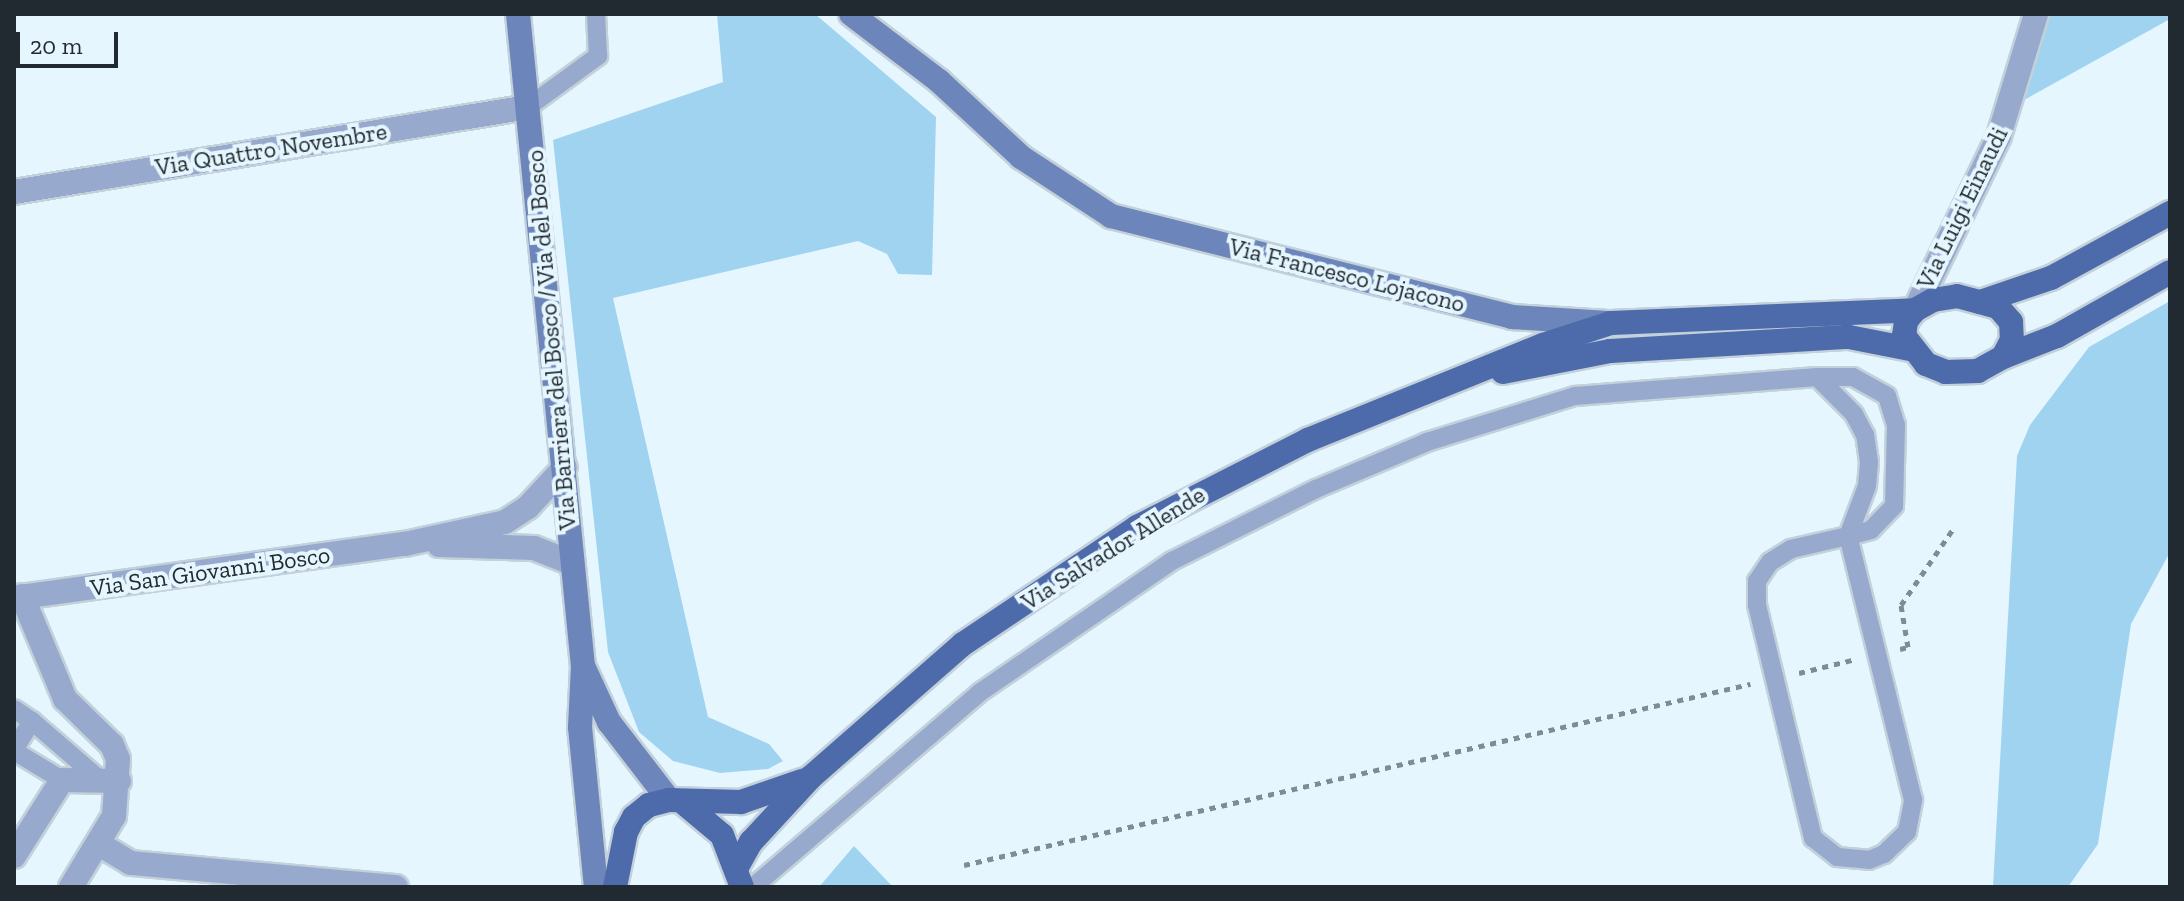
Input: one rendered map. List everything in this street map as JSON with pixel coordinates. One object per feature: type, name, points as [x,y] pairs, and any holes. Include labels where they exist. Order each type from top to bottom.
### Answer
[{"type":"main road","name":"Via Barriera del Bosco / Via del Bosco","points":[[518,14],[583,666]]},
{"type":"main road","name":"Via Francesco Lojacono","points":[[851,14],[939,81],[1021,157],[1111,216],[1512,317],[1611,323],[1915,310]]},
{"type":"main road","points":[[1980,302],[2051,278],[2170,213]]},
{"type":"main road","points":[[1454,382],[1610,351],[1849,337],[1910,349],[1946,372],[1978,371],[2003,357],[2057,336],[2170,272]]},
{"type":"main road","points":[[1910,349],[1904,336],[1906,321],[1915,310],[1933,300],[1957,296],[1998,307],[2011,322],[2012,340],[2003,357]]},
{"type":"main road","points":[[1454,382],[1611,323]]},
{"type":"main road","name":"Via Salvador Allende","points":[[740,877],[751,842],[811,777],[963,644],[1125,534],[1308,440],[1454,382]]},
{"type":"main road","points":[[583,666],[609,722],[677,802],[722,835],[740,877]]},
{"type":"main road","points":[[583,666],[580,727],[596,887]]},
{"type":"main road","points":[[615,887],[634,817],[649,805],[741,802],[811,777]]},
{"type":"street","name":"Via Luigi Einaudi","points":[[1915,310],[1999,136],[2036,14]]},
{"type":"street","name":"Via Quattro Novembre","points":[[14,192],[528,107]]},
{"type":"street","points":[[405,544],[505,522],[528,507],[565,467]]},
{"type":"street","points":[[405,544],[534,548],[572,563]]},
{"type":"street","name":"Via San Giovanni Bosco","points":[[18,597],[405,544]]},
{"type":"street","points":[[18,597],[65,699],[112,745],[109,779],[114,816],[71,887]]},
{"type":"street","points":[[14,856],[62,780],[109,779]]},
{"type":"street","points":[[99,844],[131,863],[396,887]]},
{"type":"street","points":[[306,881],[336,887]]},
{"type":"lane","points":[[528,107],[598,56],[596,14]]},
{"type":"lane","points":[[753,887],[979,693],[1172,561],[1316,489],[1427,442],[1575,396],[1817,377],[1853,377],[1872,384],[1887,396],[1896,425],[1894,506],[1871,530],[1848,536],[1791,549],[1770,562],[1757,581],[1774,678],[1813,838],[1837,857],[1869,860],[1902,838],[1913,800],[1848,536],[1867,486],[1865,435],[1854,414],[1817,377]]},
{"type":"lane","points":[[14,709],[109,779]]},
{"type":"lane","points":[[32,721],[14,750],[62,780]]},
{"type":"path","points":[[964,865],[1908,647],[1901,605],[1953,529]]},
{"type":"shaded area","points":[[717,14],[815,14],[936,117],[932,275],[898,274],[887,254],[858,241],[613,298],[708,717],[769,744],[783,761],[768,769],[720,773],[673,761],[639,732],[608,652],[553,140],[723,82]]},
{"type":"shaded area","points":[[2047,14],[2170,14],[2170,19],[2024,100]]},
{"type":"shaded area","points":[[2170,301],[2170,552],[2131,624],[2098,844],[2068,887],[1993,887],[2017,456],[2030,425],[2089,347]]},
{"type":"shaded area","points":[[854,846],[893,887],[819,887]]}]
